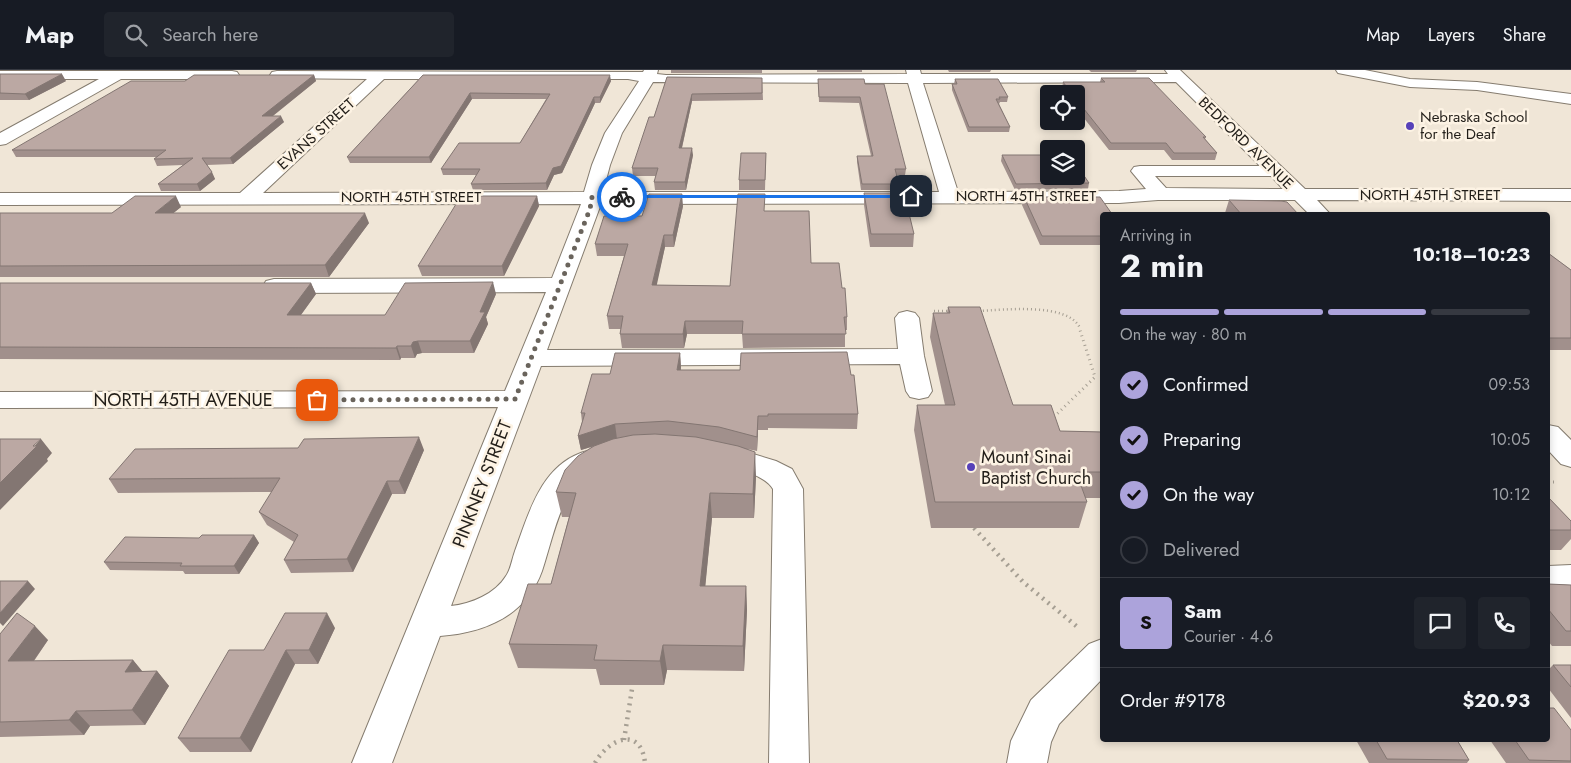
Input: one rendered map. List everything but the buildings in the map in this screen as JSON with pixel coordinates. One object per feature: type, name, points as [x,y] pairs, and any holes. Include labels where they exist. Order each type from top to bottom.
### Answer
[{"type":"street","points":[[1342,70],[1410,83],[1477,86],[1571,99]]},
{"type":"street","points":[[0,140],[122,72]]},
{"type":"street","points":[[7,73],[122,72],[244,75]]},
{"type":"street","points":[[264,75],[384,72],[649,74],[666,79],[914,74],[1176,74]]},
{"type":"street","name":"EVANS STREET","points":[[246,198],[384,72]]},
{"type":"street","name":"PINKNEY STREET","points":[[372,763],[590,209],[594,184],[618,124],[641,92],[649,74]]},
{"type":"street","points":[[914,74],[950,196]]},
{"type":"street","name":"BEDFORD AVENUE","points":[[1176,74],[1318,212]]},
{"type":"street","points":[[0,128],[22,128]]},
{"type":"street","points":[[1161,194],[1140,172],[1276,171]]},
{"type":"street","name":"NORTH 45TH STREET","points":[[0,198],[1119,196],[1161,194],[1571,195]]},
{"type":"street","points":[[256,286],[560,285]]},
{"type":"street","points":[[907,318],[911,356],[918,391]]},
{"type":"street","points":[[532,358],[911,356]]},
{"type":"street","name":"NORTH 45TH AVENUE","points":[[0,400],[515,399]]},
{"type":"street","points":[[1550,436],[1571,457]]},
{"type":"street","points":[[695,449],[736,457],[766,468],[781,476],[788,489],[789,763]]},
{"type":"street","points":[[427,623],[462,619],[483,613],[513,592],[524,574],[547,507],[561,480],[582,463],[606,454],[623,451]]},
{"type":"street","points":[[1550,579],[1571,578]]},
{"type":"street","points":[[1027,763],[1031,741],[1045,712],[1095,644]]},
{"type":"path","points":[[907,318],[926,312],[956,311]]},
{"type":"path","points":[[976,311],[1054,312],[1075,319],[1079,325],[1095,377],[1054,417]]},
{"type":"path","points":[[974,528],[993,552],[1022,581],[1095,644]]},
{"type":"path","points":[[624,740],[632,689]]},
{"type":"path","points":[[595,763],[603,748],[611,743],[624,740],[635,742],[641,747],[645,763]]},
{"type":"way so far","points":[[317,400],[515,399],[590,209],[592,197],[622,197]]},
{"type":"place","name":"Nebraska School for the Deaf","points":[[1410,126]]},
{"type":"place","name":"Mount Sinai Baptist Church","points":[[971,467]]},
{"type":"route","points":[[622,197],[911,196]]}]
